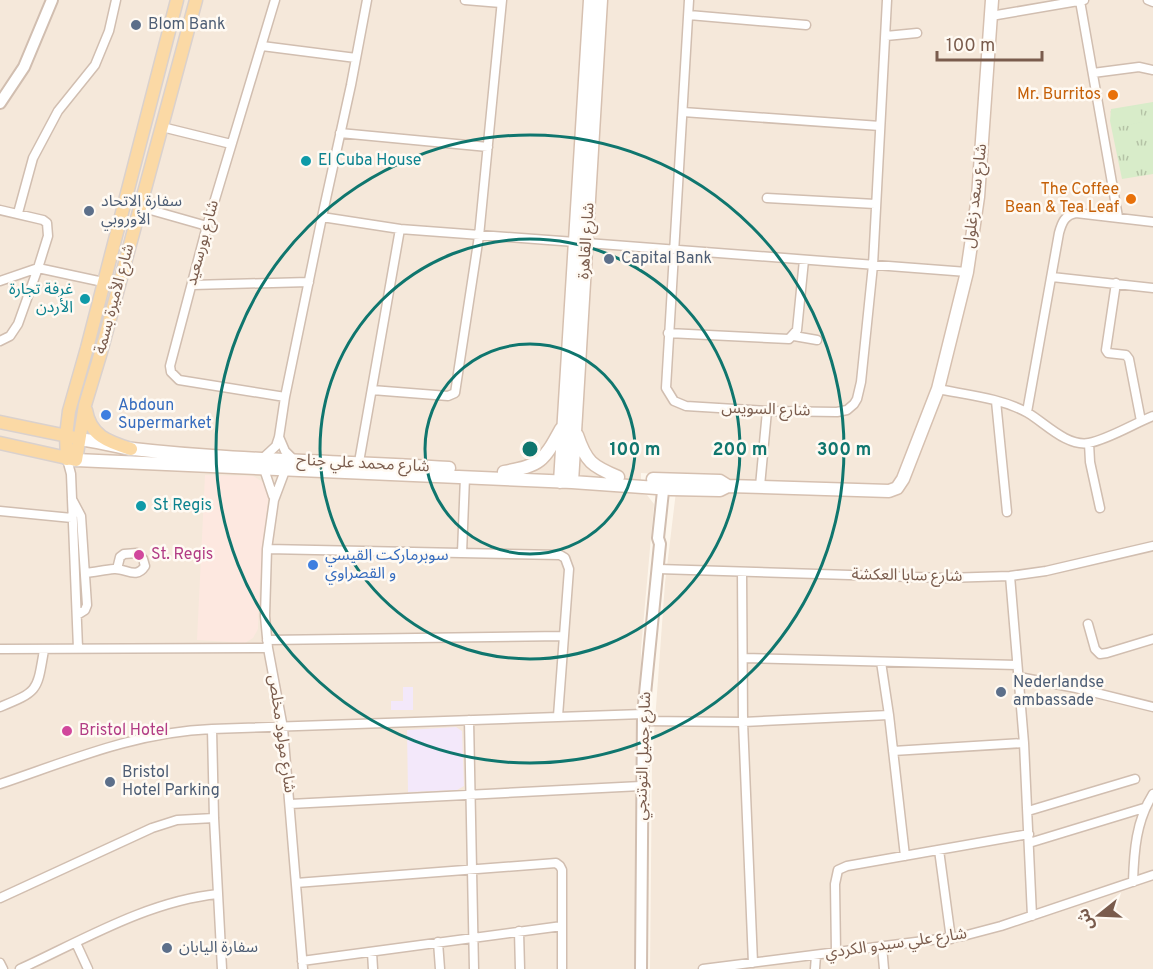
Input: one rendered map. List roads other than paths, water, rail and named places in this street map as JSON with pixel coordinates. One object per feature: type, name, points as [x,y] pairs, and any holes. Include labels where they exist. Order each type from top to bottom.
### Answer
[{"type":"main road","name":"شارع الأميرة بسمة","points":[[72,459],[66,435],[70,407],[177,0]]},
{"type":"main road","name":"شارع الأميرة بسمة","points":[[72,459],[196,0]]},
{"type":"main road","name":"شارع القاهرة","points":[[581,242],[590,0]]},
{"type":"main road","name":"شارع القاهرة","points":[[566,478],[581,242],[601,0]]},
{"type":"main road","name":"شارع سعد زغلول","points":[[938,389],[967,272],[978,197],[992,0]]},
{"type":"main road","name":"شارع محمد علي جناح","points":[[291,465],[359,462],[667,484],[720,482],[728,486],[889,491],[897,488],[903,479],[938,389]]},
{"type":"main road","points":[[85,405],[90,425],[100,437],[131,449]]},
{"type":"main road","points":[[30,427],[44,427],[58,423],[70,407]]},
{"type":"main road","name":"شارع محمد علي جناح","points":[[0,422],[131,449],[263,464]]},
{"type":"main road","points":[[504,472],[525,468],[540,461],[568,428],[590,462],[618,477]]},
{"type":"main road","name":"شارع محمد علي جناح","points":[[0,443],[72,459],[291,465],[465,477],[618,477],[667,484]]},
{"type":"street","points":[[0,103],[24,67],[52,0]]},
{"type":"street","points":[[18,213],[33,158],[58,111],[95,65],[109,32],[116,0]]},
{"type":"street","name":"شارع بورسعيد","points":[[275,0],[207,226],[170,366],[174,377],[188,381],[285,397]]},
{"type":"street","points":[[263,464],[276,446],[279,437],[285,397],[367,0]]},
{"type":"street","points":[[372,390],[448,396],[455,393],[479,236],[501,2],[465,0]]},
{"type":"street","name":"شارع السويس","points":[[689,0],[666,388],[674,401],[686,406],[837,412],[847,410],[854,404],[861,382],[873,265],[887,0]]},
{"type":"street","points":[[991,16],[1083,0],[1118,217]]},
{"type":"street","points":[[1148,0],[1153,2]]},
{"type":"street","points":[[689,15],[806,24]]},
{"type":"street","points":[[886,36],[917,33]]},
{"type":"street","points":[[262,46],[356,58]]},
{"type":"street","points":[[1093,73],[1139,67],[1153,70]]},
{"type":"street","points":[[682,112],[880,126]]},
{"type":"street","points":[[162,127],[231,144]]},
{"type":"street","points":[[340,133],[488,147]]},
{"type":"street","points":[[767,198],[875,204]]},
{"type":"street","points":[[140,207],[207,226]]},
{"type":"street","points":[[0,210],[37,218],[47,223],[48,236],[18,324],[10,336],[0,341]]},
{"type":"street","points":[[1027,412],[1061,227],[1066,217],[1076,213],[1153,222]]},
{"type":"street","points":[[322,217],[400,229],[479,236],[967,272]]},
{"type":"street","points":[[359,462],[400,229]]},
{"type":"street","points":[[668,333],[789,339],[797,330],[804,260]]},
{"type":"street","points":[[0,281],[38,268],[103,282]]},
{"type":"street","points":[[1052,277],[1153,288]]},
{"type":"street","points":[[192,285],[309,282]]},
{"type":"street","points":[[1116,283],[1106,350],[1108,353],[1126,355],[1129,359],[1140,421]]},
{"type":"street","points":[[794,336],[817,340]]},
{"type":"street","points":[[938,389],[996,401],[1027,412],[1075,442],[1089,443],[1153,416]]},
{"type":"street","points":[[996,401],[1007,512]]},
{"type":"street","points":[[70,407],[85,405]]},
{"type":"street","points":[[760,486],[767,411]]},
{"type":"street","points":[[279,437],[291,465]]},
{"type":"street","points":[[1089,443],[1090,462],[1100,508]]},
{"type":"street","points":[[72,459],[71,497],[78,648]]},
{"type":"street","name":"شارع مولود مخلص","points":[[263,464],[274,500]]},
{"type":"street","name":"شارع مولود مخلص","points":[[291,465],[274,500],[267,549],[265,616],[267,644],[283,728],[303,965]]},
{"type":"street","points":[[462,553],[465,477]]},
{"type":"street","name":"شارع جميل التوتنجي","points":[[641,969],[643,717],[658,569],[660,544],[658,538],[667,484]]},
{"type":"street","points":[[71,497],[81,516],[85,573],[86,608],[77,615]]},
{"type":"street","points":[[0,511],[72,518]]},
{"type":"street","name":"شارع سابا العكشة","points":[[658,569],[945,578],[1010,576],[1046,571],[1153,546]]},
{"type":"street","points":[[267,549],[560,555],[565,558],[569,570],[558,716]]},
{"type":"street","points":[[85,573],[117,569]]},
{"type":"street","points":[[742,572],[743,722],[753,963]]},
{"type":"street","points":[[1010,576],[1024,743],[1032,916]]},
{"type":"street","points":[[1088,624],[1095,649],[1102,654],[1153,639]]},
{"type":"street","points":[[0,649],[44,650],[563,636]]},
{"type":"street","points":[[0,707],[32,692],[41,670],[44,650]]},
{"type":"street","points":[[743,658],[1017,665]]},
{"type":"street","points":[[880,662],[889,715],[905,856]]},
{"type":"street","points":[[1018,677],[1076,688],[1153,707]]},
{"type":"street","points":[[0,784],[103,748],[165,732],[558,716],[743,722],[889,715]]},
{"type":"street","points":[[469,720],[474,969]]},
{"type":"street","points":[[212,729],[221,968]]},
{"type":"street","points":[[893,752],[1024,743]]},
{"type":"street","points":[[1028,811],[1135,779]]},
{"type":"street","points":[[290,804],[641,786]]},
{"type":"street","points":[[1132,882],[1135,840],[1144,808],[1153,794]]},
{"type":"street","points":[[836,952],[835,884],[838,870],[846,866],[1029,838],[1144,808]]},
{"type":"street","points":[[0,898],[159,826],[177,820],[214,818]]},
{"type":"street","points":[[939,850],[951,939]]},
{"type":"street","points":[[296,883],[553,862],[559,864],[562,870],[562,969]]},
{"type":"street","name":"شارع علي سيدو الكردي","points":[[703,969],[728,968],[816,954],[951,939],[1032,916],[1153,875]]},
{"type":"street","points":[[20,969],[160,906],[189,898],[218,894]]},
{"type":"street","points":[[303,965],[438,942],[562,926]]},
{"type":"street","points":[[519,931],[520,969]]},
{"type":"street","points":[[438,942],[440,969]]},
{"type":"street","points":[[76,943],[88,969]]},
{"type":"street","points":[[882,946],[884,969]]},
{"type":"street","points":[[372,952],[373,969]]},
{"type":"street","points":[[815,969],[816,954]]},
{"type":"street","points":[[0,963],[3,969]]},
{"type":"place","name":"Blom Bank","points":[[136,25]]},
{"type":"place","name":"Mr. Burritos","points":[[1113,95]]},
{"type":"place","name":"El Cuba House","points":[[306,161]]},
{"type":"place","name":"The Coffee Bean & Tea Leaf","points":[[1131,199]]},
{"type":"place","name":"سفارة الاتحاد الأوروبي","points":[[89,211]]},
{"type":"place","name":"Capital Bank","points":[[609,259]]},
{"type":"place","name":"غرفة تجارة الأردن","points":[[85,299]]},
{"type":"place","name":"Abdoun Supermarket","points":[[106,415]]},
{"type":"place","name":"St Regis","points":[[141,506]]},
{"type":"place","name":"St. Regis","points":[[139,555]]},
{"type":"place","name":"سوبرماركت القيسي و القصراوي","points":[[313,565]]},
{"type":"place","name":"Nederlandse ambassade","points":[[1001,692]]},
{"type":"place","name":"Bristol Hotel","points":[[67,731]]},
{"type":"place","name":"Bristol Hotel Parking","points":[[110,782]]},
{"type":"place","name":"سفارة اليابان","points":[[167,948]]}]
